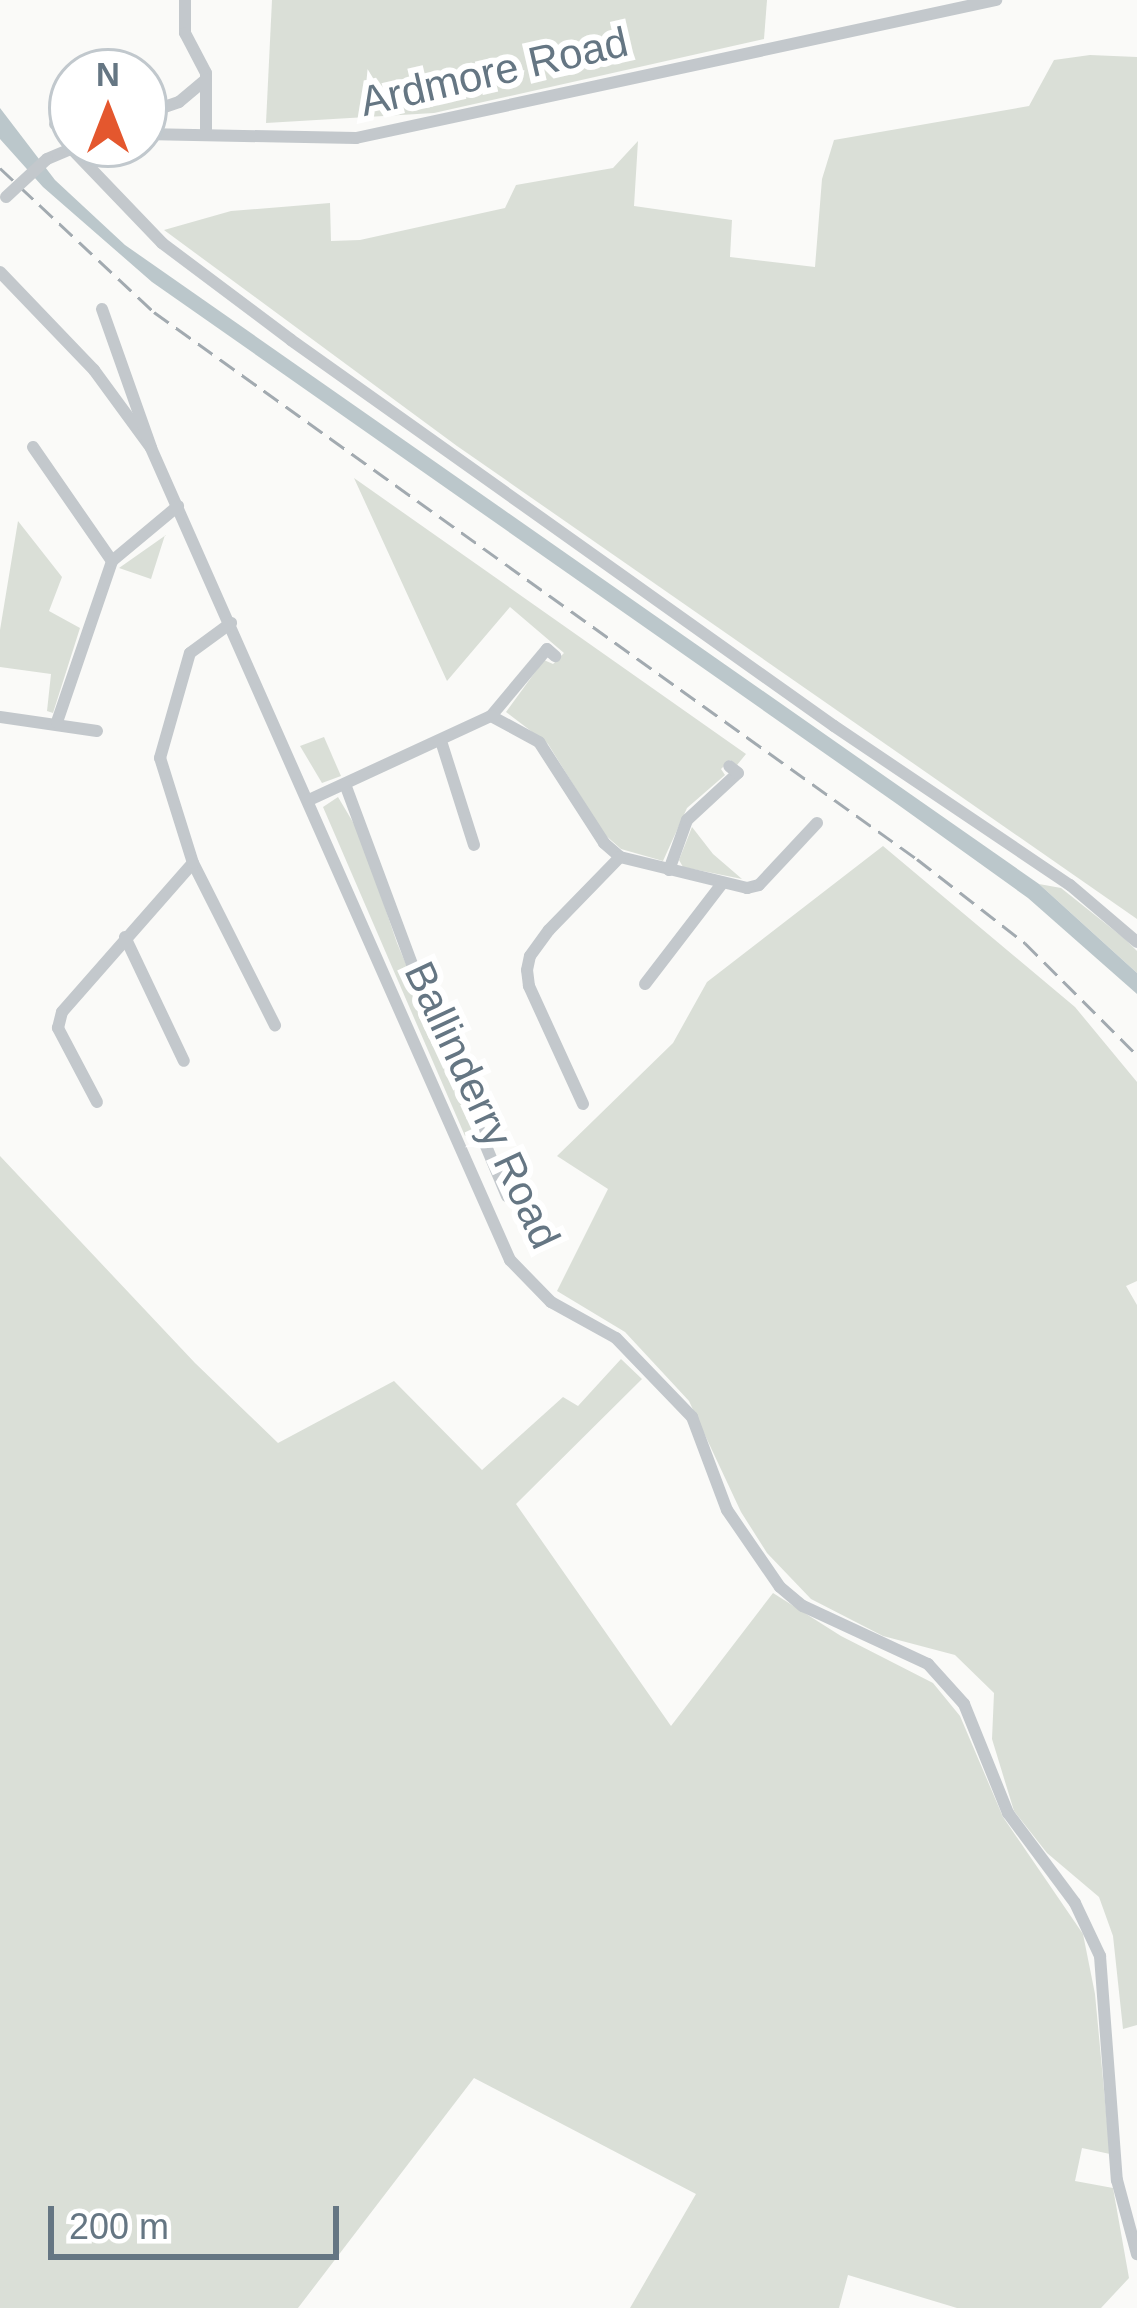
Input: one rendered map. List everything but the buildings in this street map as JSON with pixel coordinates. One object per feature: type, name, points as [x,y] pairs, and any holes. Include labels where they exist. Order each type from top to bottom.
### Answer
[{"type":"street","points":[[185,0],[185,33],[206,79],[206,131]]},
{"type":"street","name":"Ardmore Road","points":[[168,133],[356,139],[996,0]]},
{"type":"street","points":[[168,106],[206,79]]},
{"type":"street","points":[[3,200],[48,159]]},
{"type":"street","points":[[96,168],[162,243],[272,326],[834,726],[1070,885],[1137,942]]},
{"type":"street","name":"Ballinderry Road","points":[[0,272],[94,370],[151,448],[510,1260],[551,1302],[616,1338],[692,1417],[728,1510],[779,1587],[803,1606],[928,1664],[946,1679],[976,1728],[1008,1813],[1088,1923],[1104,1975],[1118,2180],[1137,2254]]},
{"type":"street","points":[[102,309],[151,435],[151,448]]},
{"type":"street","points":[[33,447],[112,561]]},
{"type":"street","points":[[57,722],[112,561],[178,506]]},
{"type":"street","points":[[231,623],[190,653],[160,758],[193,863],[275,1025]]},
{"type":"street","points":[[309,800],[491,716],[548,649],[556,656]]},
{"type":"street","points":[[491,716],[539,742],[604,843],[620,857],[721,885],[759,885],[817,824]]},
{"type":"street","points":[[0,717],[97,731]]},
{"type":"street","points":[[440,741],[474,845]]},
{"type":"street","points":[[669,870],[687,820],[738,773],[729,766]]},
{"type":"street","points":[[345,784],[433,1020],[507,1196]]},
{"type":"street","points":[[583,1104],[529,986],[527,970],[530,956],[549,930],[620,857]]},
{"type":"street","points":[[97,1102],[58,1028],[62,1012],[193,863]]},
{"type":"street","points":[[644,984],[721,885]]},
{"type":"street","points":[[125,937],[184,1061]]},
{"type":"shaded area","points":[[272,0],[767,0],[764,39],[434,113],[266,123]]},
{"type":"shaded area","points":[[1090,55],[1137,57],[1137,919],[457,446],[164,230],[231,211],[330,203],[331,241],[360,240],[505,208],[516,185],[613,168],[638,141],[634,206],[732,220],[730,257],[815,267],[822,179],[834,140],[1029,106],[1054,60]]},
{"type":"shaded area","points":[[0,108],[55,180],[125,245],[1039,884],[1137,973],[1137,994],[1028,898],[152,282],[43,187],[0,139]]},
{"type":"shaded area","points":[[354,478],[746,754],[737,765],[730,760],[721,769],[725,775],[687,808],[663,861],[621,849],[604,834],[548,744],[506,712],[544,660],[553,664],[564,653],[510,607],[447,681]]},
{"type":"shaded area","points":[[18,521],[62,577],[49,611],[80,628],[53,713],[47,711],[51,674],[0,667],[0,630]]},
{"type":"shaded area","points":[[165,536],[151,579],[119,568]]},
{"type":"shaded area","points":[[324,737],[341,776],[322,783],[300,746]]},
{"type":"shaded area","points":[[338,797],[360,834],[397,943],[477,1131],[465,1136],[323,807]]},
{"type":"shaded area","points":[[692,827],[742,879],[683,867],[679,860]]},
{"type":"shaded area","points":[[883,846],[1075,1007],[1137,1082],[1137,1281],[1126,1286],[1137,1305],[1137,2025],[1123,2029],[1113,1936],[1099,1897],[1047,1853],[1014,1811],[992,1739],[994,1693],[955,1655],[883,1636],[811,1599],[767,1553],[741,1512],[689,1401],[625,1332],[557,1291],[608,1189],[557,1156],[673,1043],[707,982]]},
{"type":"shaded area","points":[[1039,884],[1061,888],[1125,939],[1137,951],[1137,973]]},
{"type":"shaded area","points":[[0,1156],[195,1363],[278,1443],[394,1381],[482,1470],[563,1397],[578,1406],[621,1359],[642,1379],[516,1504],[671,1726],[773,1593],[841,1636],[933,1683],[960,1716],[1003,1817],[1083,1934],[1095,1994],[1110,2154],[1082,2148],[1075,2181],[1113,2188],[1129,2278],[1101,2308],[957,2308],[848,2275],[839,2308],[630,2308],[696,2194],[474,2078],[298,2308],[0,2308]]},
{"type":"railway","points":[[0,168],[154,312],[917,859],[1025,943],[1137,1055]]}]
